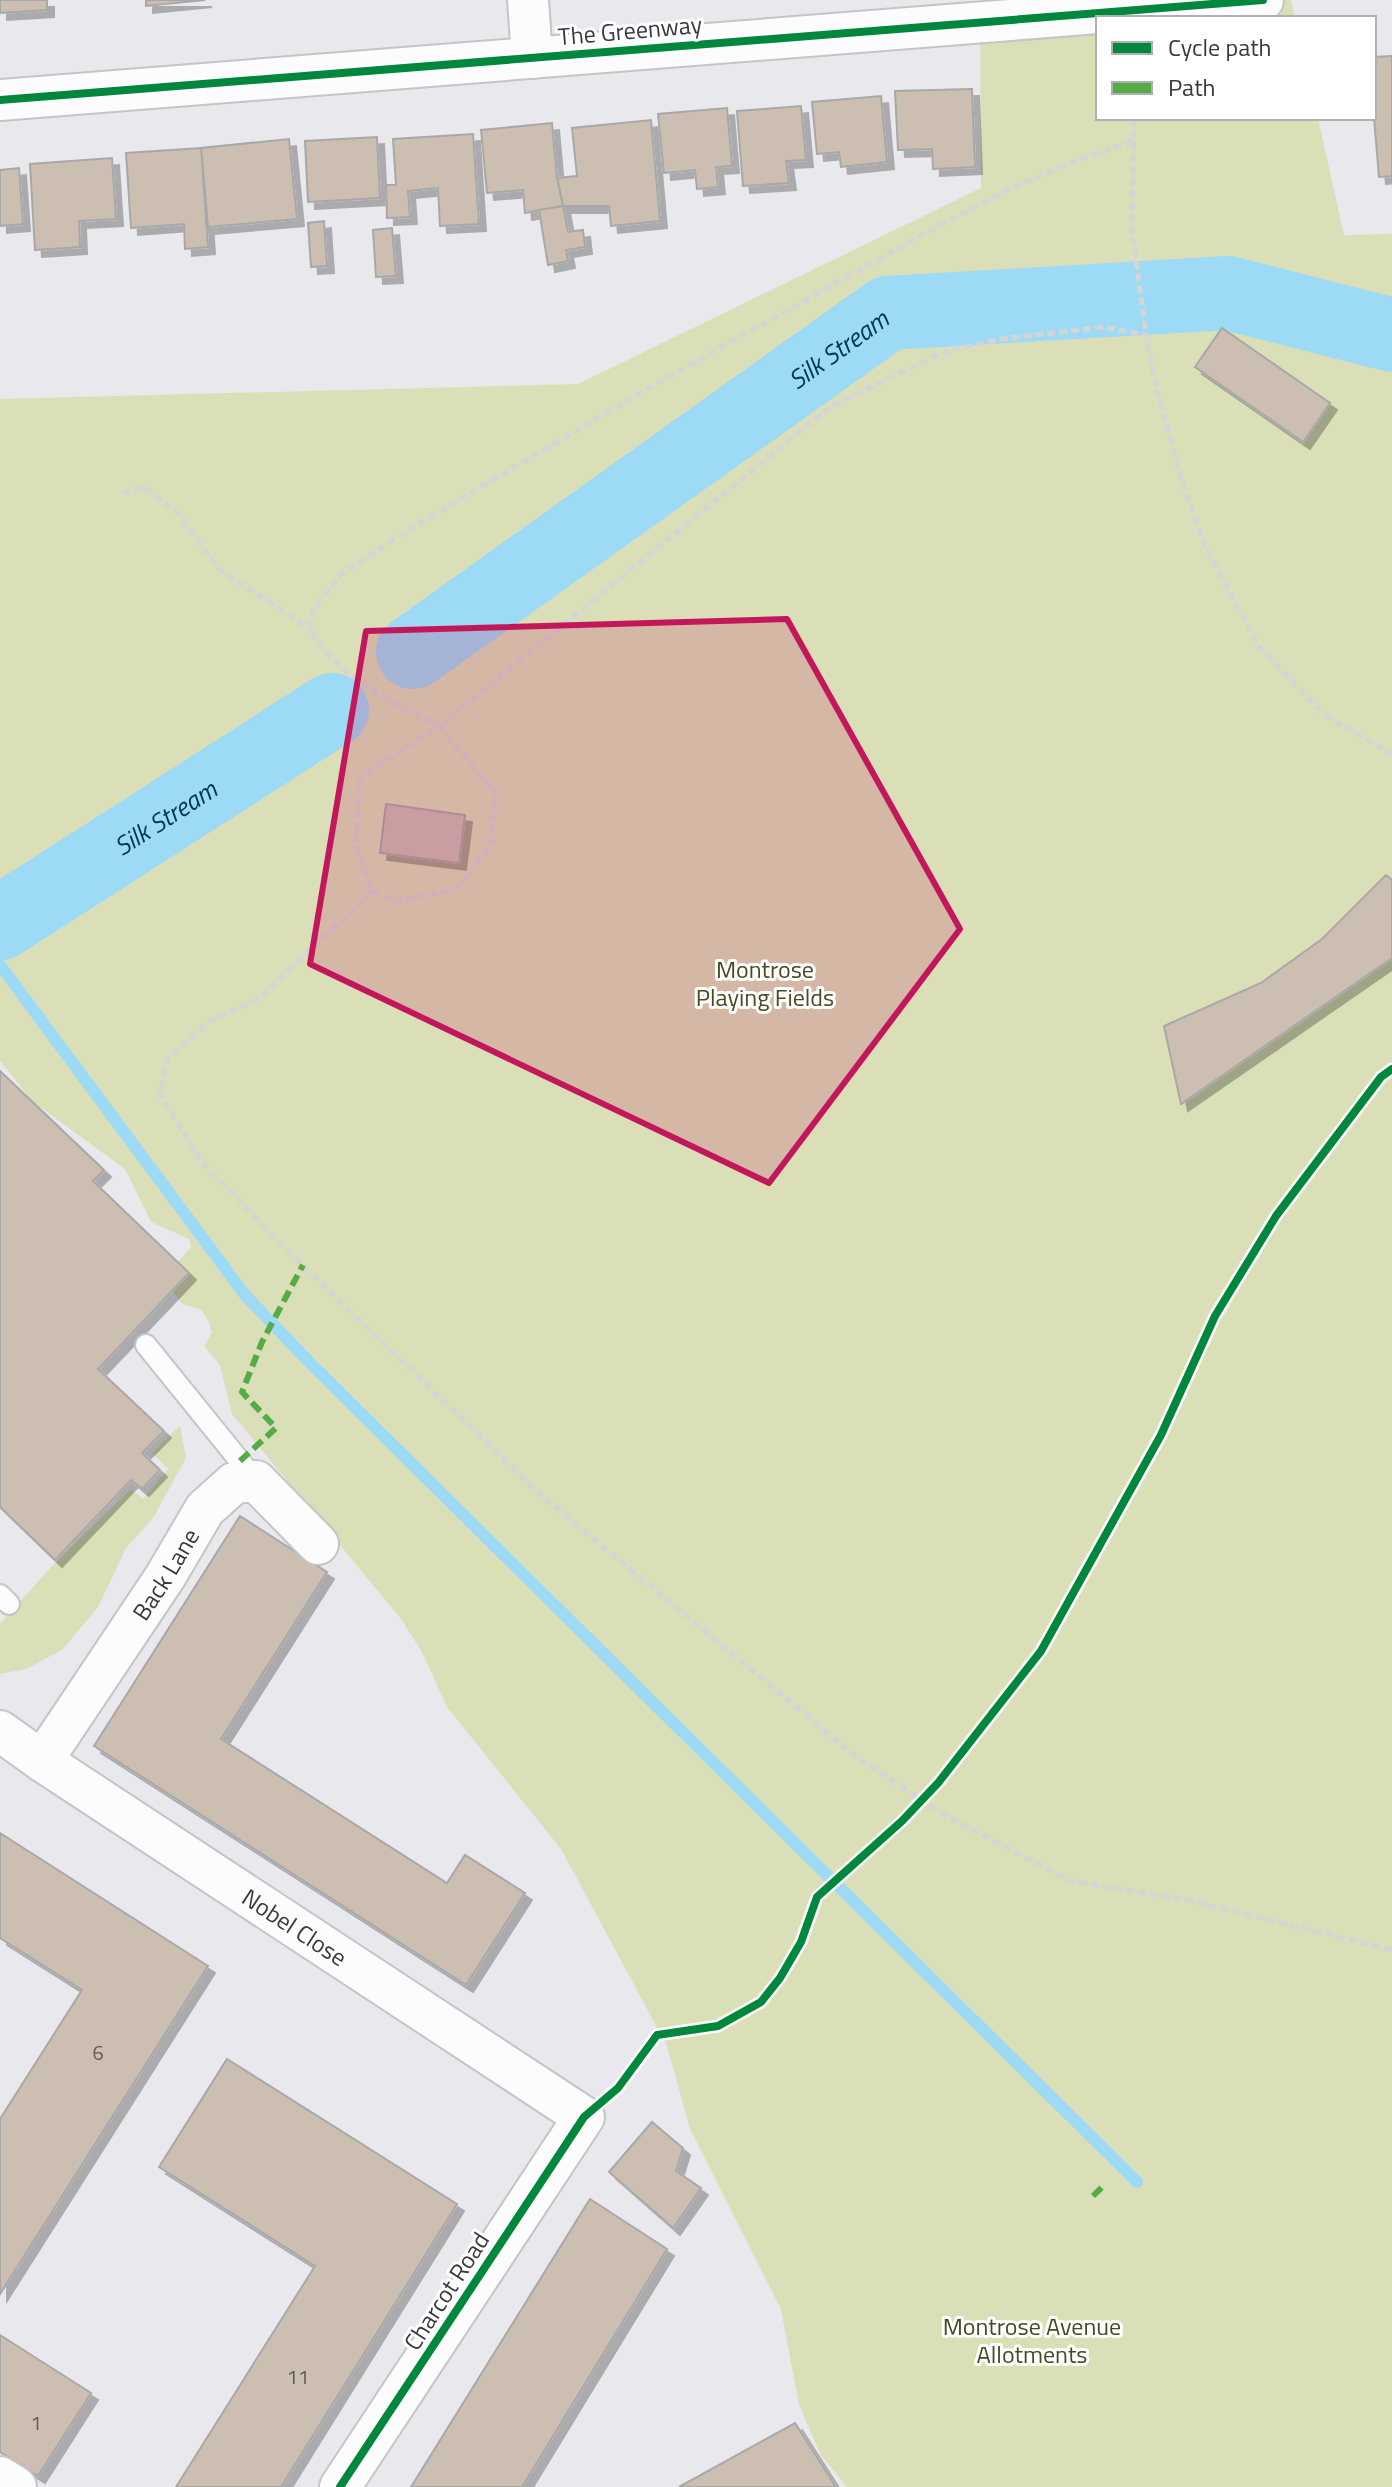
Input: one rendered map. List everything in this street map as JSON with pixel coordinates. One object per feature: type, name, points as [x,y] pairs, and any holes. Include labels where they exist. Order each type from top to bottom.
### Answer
[{"type":"street","points":[[528,0],[532,58]]},
{"type":"street","name":"The Greenway","points":[[0,100],[532,58],[1134,5],[1263,0]]},
{"type":"street","points":[[256,1481],[318,1544]]},
{"type":"street","name":"Back Lane","points":[[42,1761],[165,1577],[205,1509],[234,1483],[256,1481]]},
{"type":"street","name":"Nobel Close","points":[[3,1740],[42,1761],[548,2096]]},
{"type":"street","name":"Charcot Road","points":[[340,2487],[584,2117],[548,2096]]},
{"type":"street","points":[[0,2477],[16,2487]]},
{"type":"lane","points":[[146,1345],[256,1481]]},
{"type":"path","points":[[1134,120],[1132,230],[1146,335],[1164,418],[1205,546],[1259,647],[1324,715],[1392,754]]},
{"type":"path","points":[[310,629],[314,608],[342,573],[435,514],[654,385],[922,235],[1004,192],[1072,162],[1133,141]]},
{"type":"path","points":[[123,493],[144,487],[178,513],[219,569],[310,629],[320,649],[353,676],[439,726],[496,794],[490,847],[457,889],[395,901],[372,891],[356,845],[360,778],[439,726],[829,408],[941,353],[956,349],[1001,339],[1103,327],[1146,335]]},
{"type":"path","points":[[372,891],[259,999],[211,1020],[167,1059],[160,1095],[201,1161],[290,1253],[542,1496],[854,1755],[921,1800],[1071,1881],[1187,1900],[1392,1950]]},
{"type":"path","points":[[912,1811],[930,1791]]},
{"type":"highlighted area","points":[[787,619],[960,929],[769,1183],[310,964],[366,631]]},
{"type":"green space","name":"Montrose Playing Fields","points":[[1112,0],[1291,0],[1295,16],[1096,16],[1096,120],[1318,120],[1344,235],[1392,234],[1392,2487],[847,2487],[821,2455],[799,2405],[781,2309],[690,2129],[667,2046],[561,1849],[447,1707],[422,1652],[401,1619],[232,1414],[220,1365],[204,1346],[212,1332],[208,1320],[200,1310],[183,1305],[163,1279],[191,1247],[189,1239],[151,1222],[125,1169],[33,1102],[0,1061],[0,399],[578,384],[981,188],[980,9]]},
{"type":"green space","points":[[180,1426],[186,1458],[153,1518],[126,1548],[98,1607],[62,1650],[26,1669],[0,1674],[0,1624],[51,1567],[131,1489],[143,1499],[168,1469],[152,1453]]},
{"type":"building","points":[[0,0],[47,0],[47,10],[0,13]]},
{"type":"building","points":[[146,0],[205,0],[146,6]]},
{"type":"building","points":[[1392,56],[1392,176],[1379,177],[1374,120],[1376,57]]},
{"type":"building","points":[[972,89],[975,167],[933,169],[932,149],[898,150],[895,91]]},
{"type":"building","points":[[881,96],[887,162],[841,167],[839,152],[817,154],[812,102]]},
{"type":"building","points":[[801,106],[806,160],[786,161],[789,183],[743,186],[737,111]]},
{"type":"building","points":[[727,108],[732,166],[716,167],[718,187],[697,189],[695,170],[664,173],[658,114]]},
{"type":"building","points":[[651,120],[660,221],[611,226],[609,206],[563,206],[557,178],[577,176],[572,128]]},
{"type":"building","points":[[552,123],[563,206],[525,213],[523,190],[487,193],[481,130]]},
{"type":"building","points":[[473,134],[479,224],[440,226],[438,188],[408,191],[410,217],[387,218],[386,185],[396,185],[393,139]]},
{"type":"building","points":[[377,137],[380,198],[308,202],[305,141]]},
{"type":"building","points":[[289,139],[297,219],[208,227],[201,148]]},
{"type":"building","points":[[201,148],[208,247],[185,249],[184,224],[131,228],[126,153]]},
{"type":"building","points":[[112,158],[116,219],[79,221],[80,247],[35,250],[30,164]]},
{"type":"building","points":[[19,168],[23,224],[0,226],[0,170]]},
{"type":"building","points":[[563,206],[568,232],[583,230],[585,247],[566,250],[568,261],[548,265],[539,210]]},
{"type":"building","points":[[324,221],[327,266],[311,267],[308,223]]},
{"type":"building","points":[[392,228],[396,276],[376,277],[373,230]]},
{"type":"building","points":[[1222,328],[1330,403],[1303,442],[1195,367]]},
{"type":"building","points":[[386,804],[465,815],[459,863],[380,853]]},
{"type":"building","points":[[1386,875],[1392,880],[1392,958],[1181,1104],[1164,1026],[1261,983],[1322,939]]},
{"type":"building","points":[[0,1071],[104,1170],[93,1181],[189,1273],[98,1369],[164,1431],[142,1453],[160,1470],[142,1489],[131,1480],[55,1560],[0,1507]]},
{"type":"building","points":[[240,1516],[327,1572],[221,1739],[447,1883],[465,1855],[525,1893],[466,1985],[94,1746]]},
{"type":"building","points":[[0,1833],[208,1966],[0,2294],[0,2119],[82,1990],[0,1938]]},
{"type":"building","points":[[227,2059],[457,2204],[281,2487],[176,2487],[315,2266],[159,2167]]},
{"type":"building","points":[[652,2122],[683,2148],[676,2171],[701,2188],[673,2228],[609,2172]]},
{"type":"building","points":[[590,2199],[667,2249],[522,2487],[411,2487]]},
{"type":"building","points":[[0,2335],[91,2393],[38,2476],[0,2452]]},
{"type":"building","points":[[795,2423],[836,2487],[679,2487]]},
{"type":"waterway","name":"Silk Stream","points":[[413,652],[888,313],[1228,293],[1392,335]]},
{"type":"waterway","name":"Silk Stream","points":[[0,923],[332,710]]},
{"type":"waterway","points":[[0,965],[245,1295],[1137,2182]]},
{"type":"marked path","points":[[240,1461],[276,1428],[242,1392],[262,1342],[303,1265]]},
{"type":"marked path","points":[[1093,2196],[1103,2186]]},
{"type":"cycle path","points":[[0,100],[1263,0]]},
{"type":"cycle path","points":[[340,2487],[584,2117],[618,2088],[657,2035],[718,2026],[761,2002],[780,1978],[801,1942],[817,1897],[902,1821],[938,1783],[1041,1651],[1161,1435],[1215,1316],[1276,1216],[1381,1077],[1392,1069]]},
{"type":"park label","name":"Montrose Avenue Allotments","points":[[1032,2340]]}]
